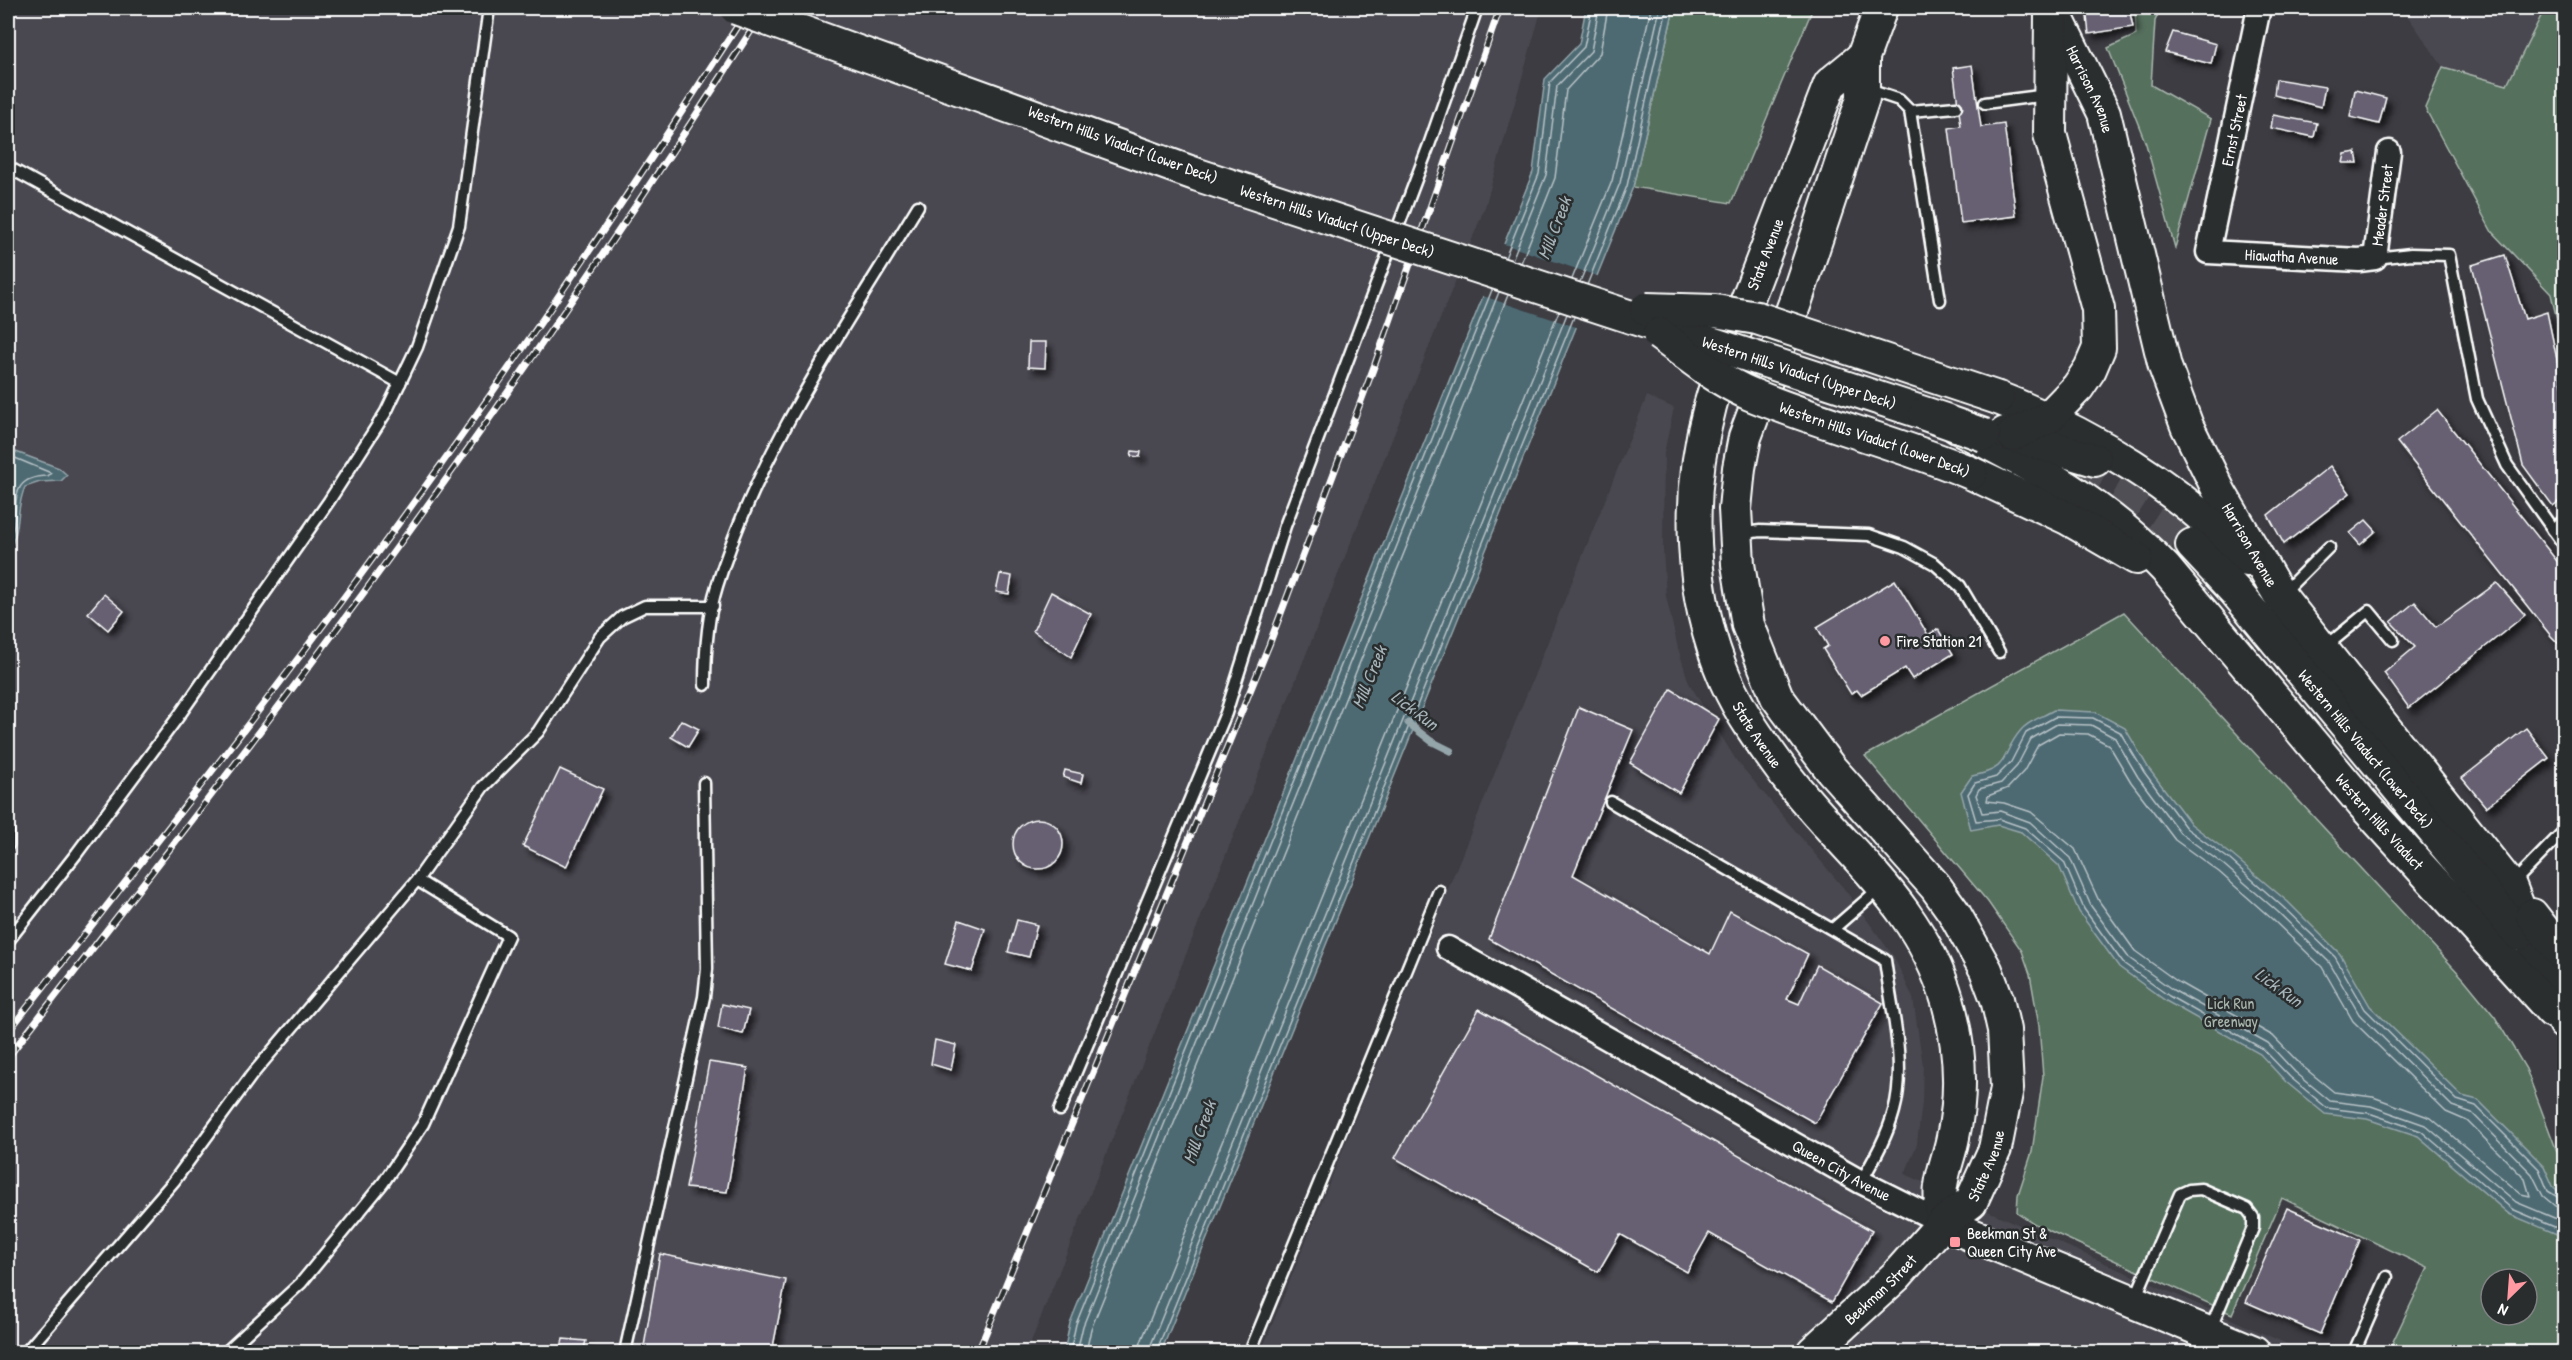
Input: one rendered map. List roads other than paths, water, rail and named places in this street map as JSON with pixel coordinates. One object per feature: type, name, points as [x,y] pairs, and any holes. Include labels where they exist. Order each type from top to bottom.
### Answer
[{"type":"main road","name":"Western Hills Viaduct (Upper Deck)","points":[[735,8],[1198,175],[1945,420],[1999,435],[2060,447],[2163,488]]},
{"type":"main road","name":"Western Hills Viaduct (Lower Deck)","points":[[744,8],[1194,170],[1610,303],[1655,310],[1715,311],[1757,318],[1998,398],[2049,417],[2110,451],[2163,488]]},
{"type":"main road","name":"State Avenue","points":[[1881,8],[1863,57],[1863,98],[1795,303],[1745,437],[1739,468],[1736,535],[1748,626],[1777,697],[1830,768],[1935,886],[1969,938],[1997,999],[2007,1059],[2003,1118],[1995,1149],[1971,1202],[1943,1223]]},
{"type":"main road","points":[[1610,303],[1999,435],[2049,417],[2078,387],[2090,369],[2099,348],[2098,309],[2050,134],[2052,8]]},
{"type":"main road","name":"Harrison Avenue","points":[[2052,8],[2104,113],[2165,367],[2187,426],[2220,493],[2280,596],[2510,886],[2551,956],[2565,1024]]},
{"type":"main road","name":"State Avenue","points":[[1863,57],[1830,84],[1724,362],[1700,451],[1695,496],[1695,544],[1700,587],[1711,639],[1727,682],[1743,712],[1788,778],[1915,925],[1940,975],[1954,1026],[1958,1053],[1958,1103],[1954,1136],[1940,1188],[1943,1223]]},
{"type":"main road","name":"Western Hills Viaduct (Lower Deck)","points":[[1610,303],[1649,327],[1717,376],[1749,394],[1971,473],[2067,519],[2162,570]]},
{"type":"main road","name":"Western Hills Viaduct (Upper Deck)","points":[[1945,420],[2031,464],[2099,508],[2137,538],[2162,570],[2202,611]]},
{"type":"main road","points":[[2163,488],[2189,506],[2234,546],[2280,596]]},
{"type":"main road","name":"Western Hills Viaduct (Lower Deck)","points":[[2192,545],[2235,591],[2551,956]]},
{"type":"main road","name":"Western Hills Viaduct","points":[[2202,611],[2362,803],[2565,1024]]},
{"type":"main road","name":"Queen City Avenue","points":[[1943,1223],[2133,1302],[2214,1339],[2254,1353]]},
{"type":"main road","name":"Beekman Street","points":[[1812,1353],[1896,1276],[1943,1223]]},
{"type":"street","name":"Ernst Street","points":[[2208,252],[2259,8]]},
{"type":"street","name":"Meader Street","points":[[2375,258],[2389,152]]},
{"type":"street","name":"Hiawatha Avenue","points":[[2208,252],[2359,260],[2375,258]]},
{"type":"street","name":"Queen City Avenue","points":[[1448,948],[1861,1182],[1943,1223]]},
{"type":"lane","points":[[8,941],[178,717],[356,461],[400,383],[417,347],[459,226],[489,8]]},
{"type":"lane","points":[[1060,1110],[1222,723],[1245,661],[1285,526],[1429,145],[1477,8]]},
{"type":"lane","points":[[1863,98],[1875,92],[1899,100],[1911,111],[1940,300]]},
{"type":"lane","points":[[1985,104],[2051,95]]},
{"type":"lane","points":[[1911,111],[1956,107]]},
{"type":"lane","points":[[8,167],[400,383]]},
{"type":"lane","points":[[705,685],[706,646],[716,588],[750,498],[814,377],[918,206]]},
{"type":"lane","points":[[2375,258],[2411,254],[2449,255],[2477,399],[2507,465],[2565,545]]},
{"type":"lane","points":[[2553,530],[2565,520]]},
{"type":"lane","points":[[1736,535],[1760,531],[1869,535],[1904,547],[1935,564],[1960,586],[1999,652]]},
{"type":"lane","points":[[2280,596],[2329,547]]},
{"type":"lane","points":[[26,1353],[174,1181],[251,1076],[417,880],[483,787],[538,732],[600,637],[622,617],[645,606],[713,606]]},
{"type":"lane","points":[[2322,650],[2369,611],[2393,640]]},
{"type":"lane","points":[[625,1353],[704,997],[706,969],[704,783]]},
{"type":"lane","points":[[1611,802],[1885,960],[1897,1050],[1898,1081],[1895,1109],[1886,1137],[1861,1182]]},
{"type":"lane","points":[[8,830],[8,845]]},
{"type":"lane","points":[[2510,886],[2565,831]]},
{"type":"lane","points":[[226,1353],[301,1283],[383,1183],[423,1124],[508,936],[417,880]]},
{"type":"lane","points":[[1833,929],[1883,886]]},
{"type":"lane","points":[[1250,1353],[1439,891]]},
{"type":"lane","points":[[2133,1302],[2180,1194],[2201,1190],[2247,1209],[2253,1217],[2253,1228],[2214,1339]]},
{"type":"lane","points":[[2354,1353],[2386,1277]]},
{"type":"water","name":"Mill Creek","points":[[1586,8],[1674,8],[1633,187],[1161,1352],[1064,1352],[1070,1323],[1533,172],[1545,79],[1579,44]]},
{"type":"water","points":[[8,449],[59,468],[67,475],[61,481],[40,482],[25,487],[15,535],[8,552]]},
{"type":"water","points":[[2054,710],[2095,712],[2125,728],[2149,769],[2191,824],[2288,902],[2340,954],[2370,1006],[2462,1096],[2478,1100],[2544,1166],[2553,1186],[2564,1197],[2564,1237],[2509,1214],[2418,1136],[2367,1119],[2325,1114],[2286,1082],[2260,1054],[2166,1001],[2119,967],[2079,912],[2059,866],[2021,832],[1998,825],[1971,830],[1961,792],[1972,776],[1985,773],[2000,765],[2014,739],[2024,727]]},
{"type":"waterway","name":"Lick Run","points":[[1408,723],[1431,741],[1451,751]]},
{"type":"tunnel","points":[[2027,452],[2113,492],[2173,530],[2192,545]]},
{"type":"railway","points":[[8,1032],[240,735],[425,487],[567,284],[749,8]]},
{"type":"railway","points":[[8,1057],[247,749],[436,493],[581,287],[766,8]]},
{"type":"railway","points":[[978,1352],[1269,645],[1375,364],[1500,8]]},
{"type":"place","name":"Fire Station 21","points":[[1885,641]]},
{"type":"place","name":"Beekman St & Queen City Ave","points":[[1955,1242]]},
{"type":"park label","name":"Lick Run Greenway","points":[[2231,1012]]}]
